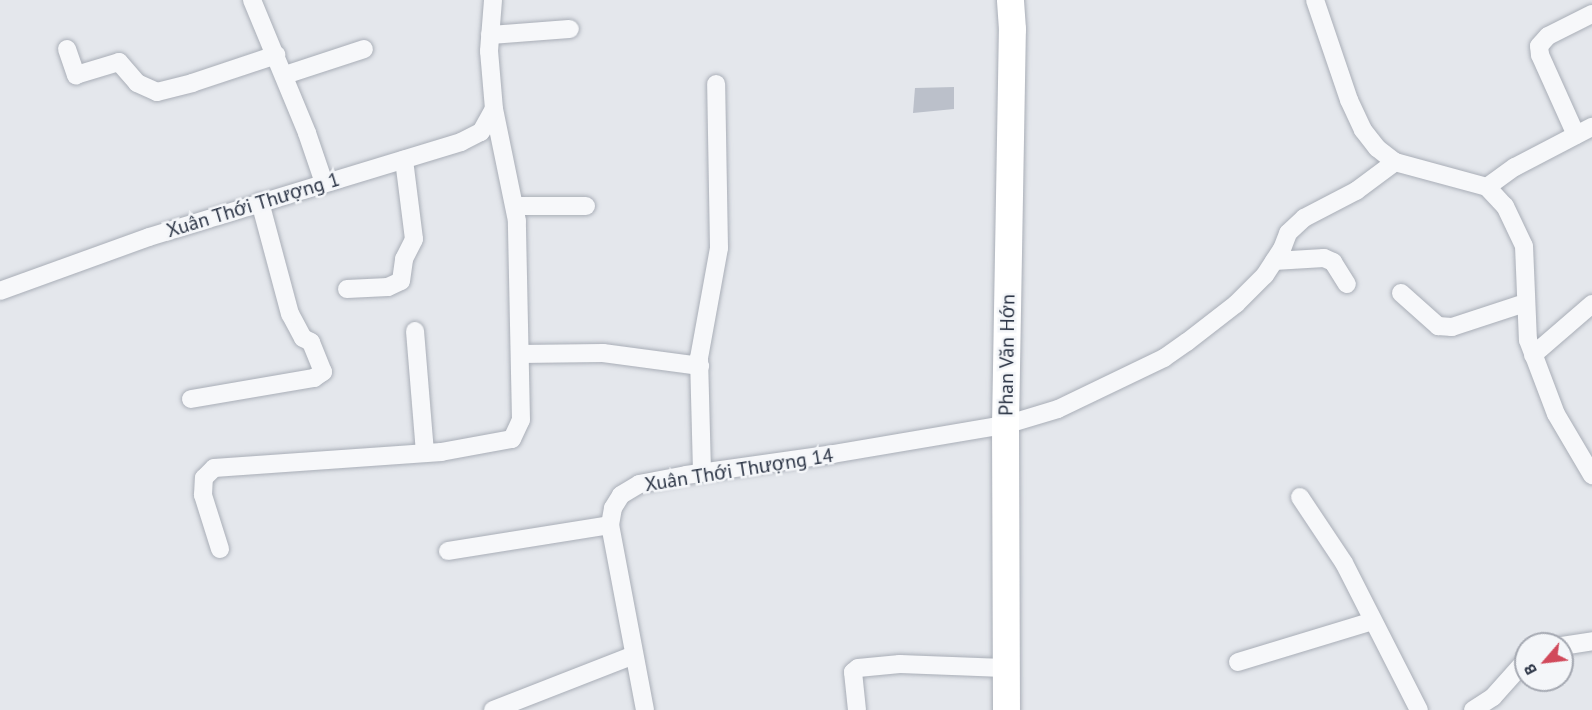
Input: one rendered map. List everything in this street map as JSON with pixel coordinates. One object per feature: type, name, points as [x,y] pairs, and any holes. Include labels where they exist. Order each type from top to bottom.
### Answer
[{"type":"main road","name":"Phan Văn Hớn","points":[[1006,710],[1004,668],[1005,425],[1012,96],[1010,0]]},
{"type":"street","points":[[252,0],[285,75],[324,183]]},
{"type":"street","points":[[220,549],[203,495],[204,478],[214,468],[425,453],[512,439],[521,420],[518,232],[515,206],[494,109],[489,51],[493,0]]},
{"type":"street","points":[[1315,0],[1349,100],[1363,130],[1377,148],[1395,162],[1487,187],[1505,206],[1524,246],[1528,340],[1556,414],[1592,475]]},
{"type":"street","points":[[1487,187],[1515,167],[1584,131],[1540,55],[1539,46],[1548,36],[1592,14]]},
{"type":"street","points":[[490,34],[570,29]]},
{"type":"street","points":[[67,49],[76,75],[118,62],[137,83],[157,92],[276,55]]},
{"type":"street","points":[[285,75],[364,49]]},
{"type":"street","points":[[702,472],[700,366],[719,248],[716,84]]},
{"type":"street","name":"Xuân Thới Thượng 1","points":[[0,291],[149,237],[471,138],[488,124],[494,109]]},
{"type":"street","points":[[347,289],[388,287],[401,281],[404,259],[414,239],[404,160]]},
{"type":"street","name":"Xuân Thới Thượng 14","points":[[645,710],[610,525],[616,502],[621,495],[639,484],[702,472],[1005,425],[1058,409],[1164,358],[1236,304],[1265,275],[1288,233],[1304,218],[1356,191],[1395,162]]},
{"type":"street","points":[[190,399],[314,378],[323,372],[311,342],[303,338],[290,314],[260,202]]},
{"type":"street","points":[[515,206],[586,206]]},
{"type":"street","points":[[1274,261],[1324,258],[1333,262],[1347,284]]},
{"type":"street","points":[[1401,293],[1438,326],[1452,327],[1525,303]]},
{"type":"street","points":[[1533,355],[1592,304]]},
{"type":"street","points":[[415,331],[425,453]]},
{"type":"street","points":[[520,354],[603,353],[700,366]]},
{"type":"street","points":[[1300,497],[1344,563],[1419,710]]},
{"type":"street","points":[[447,551],[610,525]]},
{"type":"street","points":[[1238,662],[1372,621]]},
{"type":"street","points":[[1574,644],[1592,641]]},
{"type":"street","points":[[493,710],[634,655]]},
{"type":"street","points":[[857,710],[853,672],[858,668],[900,664],[1004,668]]},
{"type":"street","points":[[1473,710],[1493,697],[1514,673]]},
{"type":"building","points":[[954,87],[954,109],[913,113],[915,88]]}]
